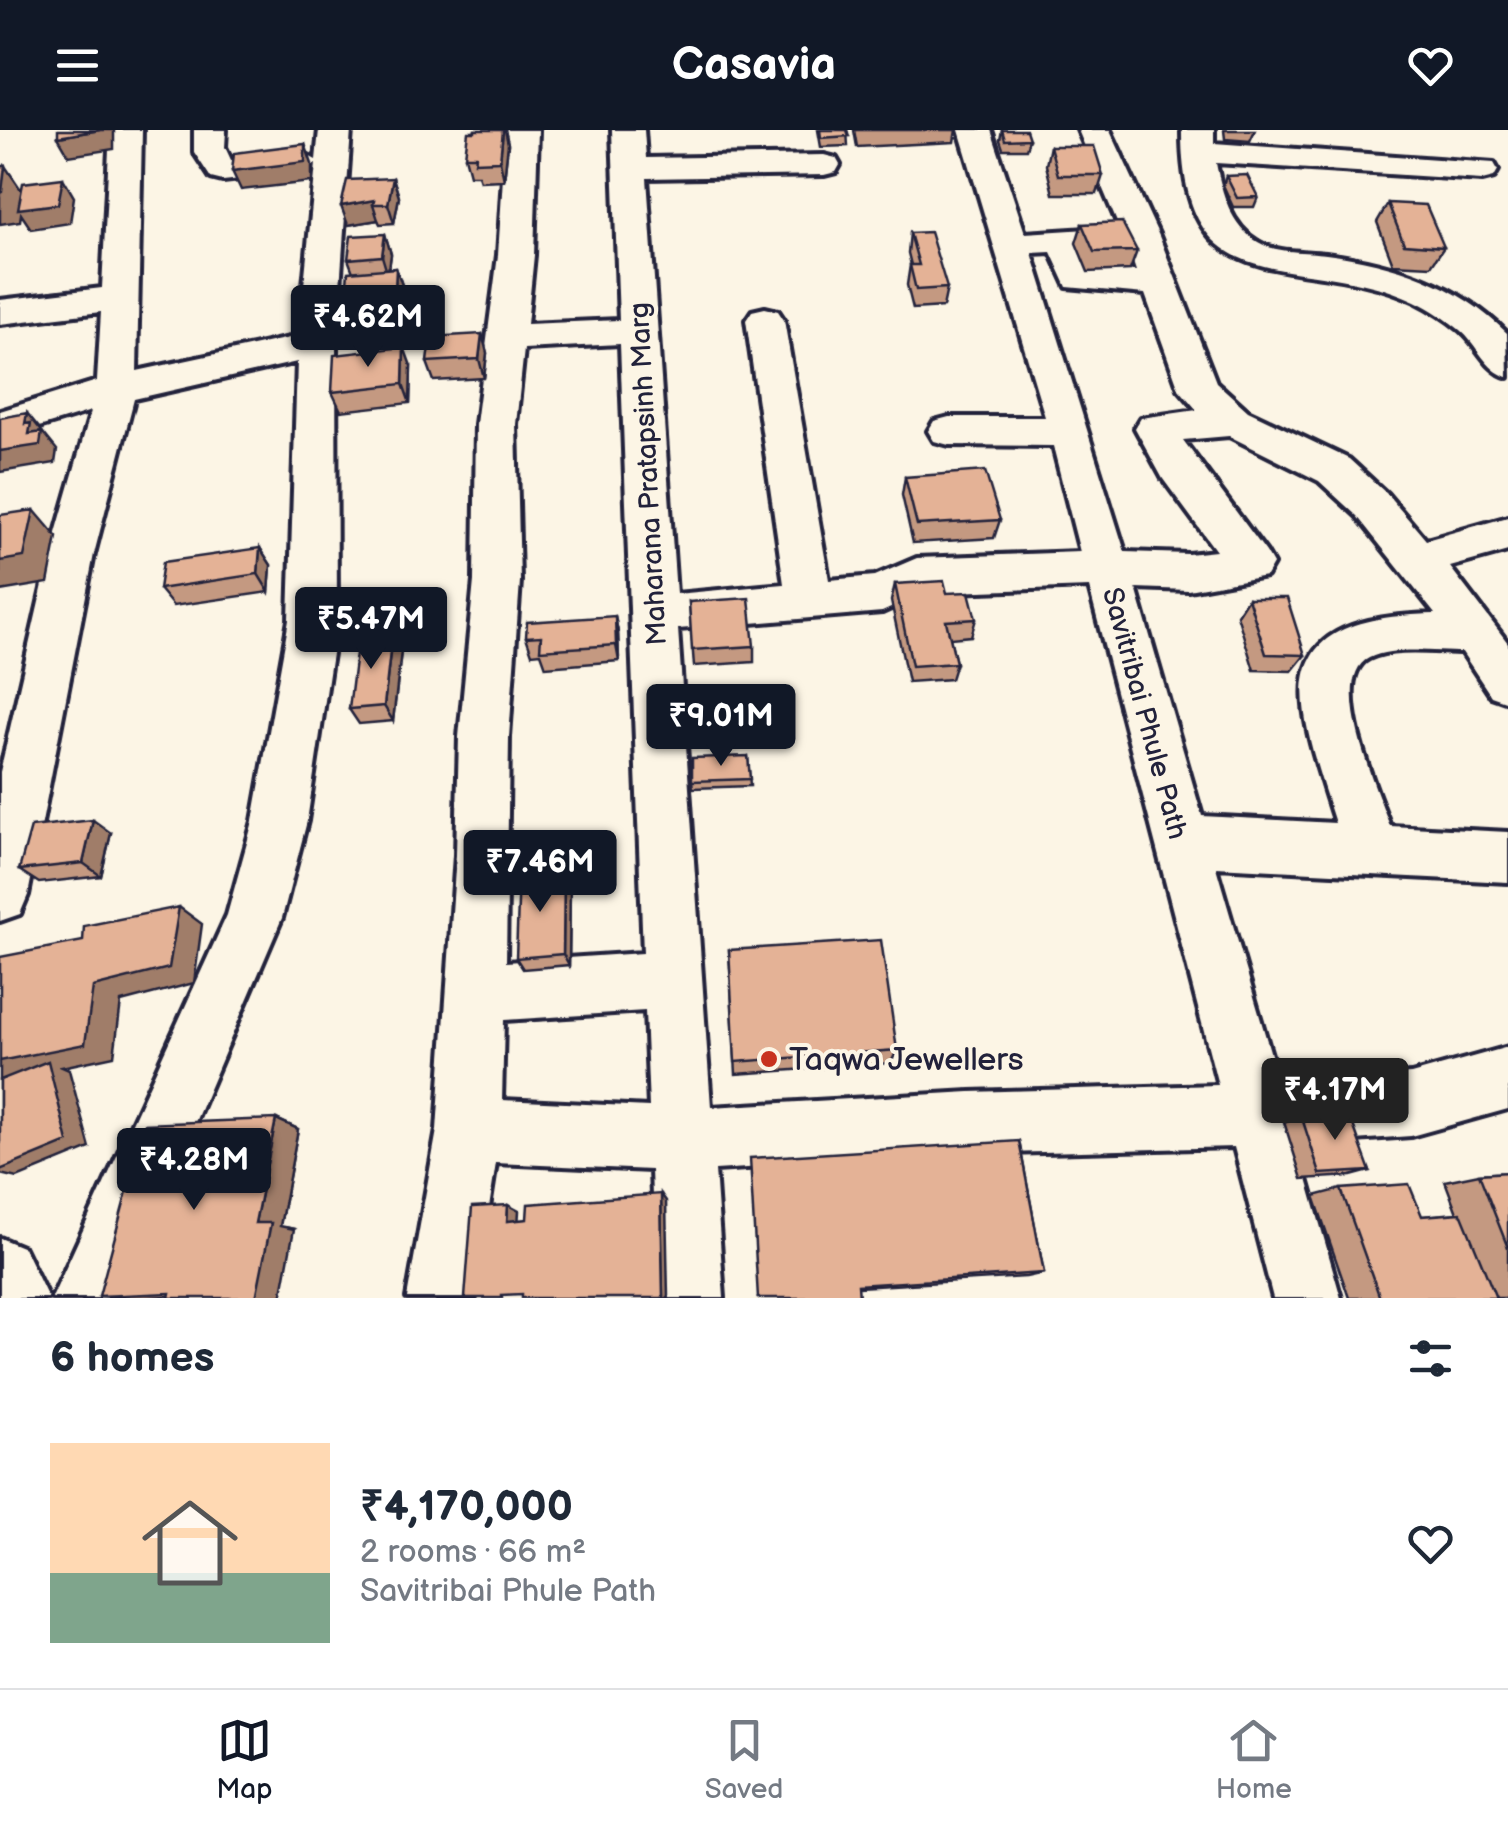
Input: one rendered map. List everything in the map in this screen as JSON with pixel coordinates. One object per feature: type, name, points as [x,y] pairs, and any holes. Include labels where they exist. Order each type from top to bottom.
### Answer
[{"type":"street","points":[[0,895],[72,554],[117,389],[126,130]]},
{"type":"street","points":[[86,1298],[254,918],[280,821],[314,620],[316,345],[333,145],[223,170],[213,162],[206,144],[210,130]]},
{"type":"street","points":[[441,1298],[469,1130],[483,855],[484,737],[497,581],[496,424],[516,255],[522,130]]},
{"type":"street","name":"Savitribai Phule Path","points":[[975,130],[1070,432],[1307,1298]]},
{"type":"street","points":[[1094,130],[1200,389],[1234,421],[1334,470],[1372,505],[1419,559],[1498,662]]},
{"type":"street","points":[[1482,170],[1376,163],[1198,141],[1201,177],[1216,215],[1246,251],[1274,259],[1358,269],[1404,282],[1455,308],[1502,352],[1508,364]]},
{"type":"street","points":[[629,149],[824,165]]},
{"type":"street","name":"Maharana Pratapsinh Marg","points":[[629,149],[690,1298]]},
{"type":"street","points":[[1286,182],[1386,190],[1376,163]]},
{"type":"street","points":[[1014,244],[1140,236]]},
{"type":"street","points":[[1064,241],[1080,279],[1158,283]]},
{"type":"street","points":[[0,312],[119,298]]},
{"type":"street","points":[[764,320],[810,600]]},
{"type":"street","points":[[506,337],[639,332]]},
{"type":"street","points":[[0,424],[117,389],[316,345]]},
{"type":"street","points":[[656,613],[882,594],[917,576],[1108,570],[1188,572],[1250,564],[1178,468],[1156,428],[1234,421]]},
{"type":"street","points":[[949,431],[1070,432]]},
{"type":"street","points":[[1419,559],[1508,534]]},
{"type":"street","points":[[1371,850],[1332,718],[1327,682],[1334,661],[1352,644],[1382,638],[1498,662]]},
{"type":"street","points":[[1180,840],[1508,857]]},
{"type":"street","points":[[476,993],[674,980]]},
{"type":"street","points":[[469,1130],[682,1140],[970,1123],[1258,1115],[1411,1105],[1508,1078]]},
{"type":"street","points":[[0,1272],[14,1298]]},
{"type":"building","points":[[58,130],[100,130],[58,137]]},
{"type":"building","points":[[503,130],[500,161],[475,162],[476,156],[465,156],[468,132]]},
{"type":"building","points":[[820,130],[847,130],[849,136],[821,138]]},
{"type":"building","points":[[1002,130],[1026,130],[1029,139],[1005,140]]},
{"type":"building","points":[[305,144],[305,162],[232,171],[234,153]]},
{"type":"building","points":[[1050,146],[1094,146],[1103,175],[1058,175]]},
{"type":"building","points":[[0,166],[5,166],[0,193]]},
{"type":"building","points":[[1247,175],[1258,197],[1237,198],[1226,176]]},
{"type":"building","points":[[63,178],[58,204],[18,209],[23,183]]},
{"type":"building","points":[[393,178],[388,204],[373,204],[374,200],[341,206],[347,180]]},
{"type":"building","points":[[1388,203],[1426,205],[1444,247],[1404,244]]},
{"type":"building","points":[[1122,222],[1137,251],[1094,252],[1082,224]]},
{"type":"building","points":[[930,232],[947,288],[916,290],[910,265],[919,265],[910,233]]},
{"type":"building","points":[[385,234],[382,256],[348,259],[351,236]]},
{"type":"building","points":[[396,268],[394,313],[344,318],[348,272]]},
{"type":"building","points":[[482,334],[479,359],[427,362],[430,337]]},
{"type":"building","points":[[404,347],[403,384],[332,392],[334,355]]},
{"type":"building","points":[[27,413],[25,424],[31,423],[29,434],[42,432],[40,445],[0,451],[0,418]]},
{"type":"building","points":[[985,471],[1000,520],[917,525],[905,477]]},
{"type":"building","points":[[34,510],[24,557],[0,561],[0,515]]},
{"type":"building","points":[[260,548],[258,574],[159,589],[163,562]]},
{"type":"building","points":[[944,581],[947,593],[969,592],[976,619],[946,621],[956,663],[912,666],[895,584]]},
{"type":"building","points":[[749,598],[754,646],[692,650],[689,602]]},
{"type":"building","points":[[1248,598],[1287,598],[1305,655],[1266,654]]},
{"type":"building","points":[[615,616],[616,645],[540,650],[541,636],[526,637],[527,622]]},
{"type":"building","points":[[392,634],[384,706],[349,709],[358,637]]},
{"type":"building","points":[[748,756],[750,779],[692,781],[692,758]]},
{"type":"building","points":[[93,820],[83,863],[19,870],[31,827]]},
{"type":"building","points":[[564,871],[563,954],[516,958],[519,874]]},
{"type":"building","points":[[179,907],[169,968],[93,987],[85,1044],[0,1061],[0,957],[83,941],[84,926]]},
{"type":"building","points":[[881,940],[897,1050],[735,1062],[729,950]]},
{"type":"building","points":[[48,1061],[68,1142],[0,1170],[0,1080]]},
{"type":"building","points":[[1348,1111],[1370,1171],[1320,1174],[1301,1115]]},
{"type":"building","points":[[276,1119],[255,1223],[271,1223],[256,1298],[169,1298],[170,1293],[99,1296],[145,1124]]},
{"type":"building","points":[[1019,1141],[1044,1273],[858,1285],[859,1298],[758,1298],[750,1158]]},
{"type":"building","points":[[1508,1172],[1508,1248],[1479,1174]]},
{"type":"building","points":[[1409,1184],[1422,1216],[1461,1213],[1496,1298],[1380,1298],[1341,1189]]},
{"type":"building","points":[[661,1194],[663,1298],[522,1298],[522,1294],[465,1298],[472,1207],[508,1205],[507,1221],[527,1219],[528,1204]]},
{"type":"place","name":"Taqwa Jewellers","points":[[769,1059]]}]
